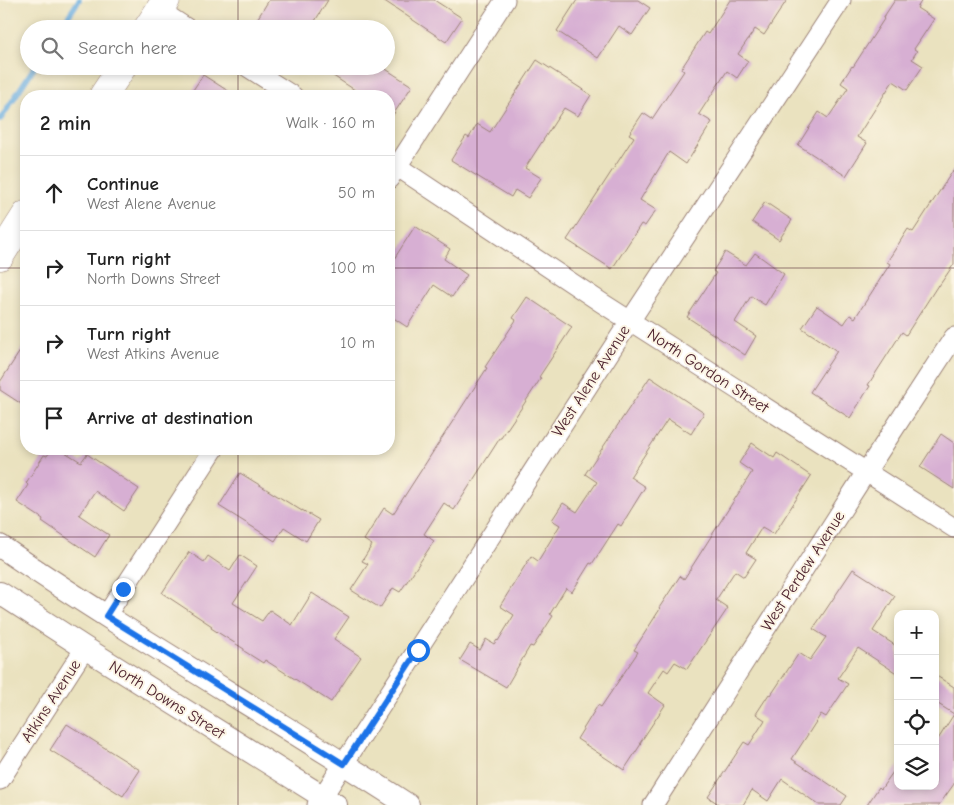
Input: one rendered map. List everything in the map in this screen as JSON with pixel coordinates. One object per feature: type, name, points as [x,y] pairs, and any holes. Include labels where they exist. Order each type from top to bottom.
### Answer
[{"type":"main road","points":[[107,90],[117,75]]},
{"type":"main road","points":[[0,256],[20,224]]},
{"type":"street","points":[[395,163],[505,0]]},
{"type":"street","name":"West Alene Avenue","points":[[325,802],[344,764],[630,321],[841,0]]},
{"type":"street","points":[[157,13],[171,20]]},
{"type":"street","points":[[260,75],[284,90]]},
{"type":"street","name":"North Gordon Street","points":[[395,172],[954,528]]},
{"type":"street","name":"West Perdew Avenue","points":[[653,805],[954,337]]},
{"type":"street","points":[[106,616],[210,455]]},
{"type":"street","points":[[0,546],[106,616],[408,805]]},
{"type":"street","name":"North Downs Street","points":[[0,593],[325,802]]},
{"type":"street","name":"Atkins Avenue","points":[[0,780],[85,648]]},
{"type":"building","points":[[269,0],[328,0],[316,20],[257,20]]},
{"type":"building","points":[[383,0],[434,0],[462,18],[446,42]]},
{"type":"building","points":[[577,0],[638,0],[650,8],[632,35],[619,26],[598,58],[557,31]]},
{"type":"building","points":[[730,0],[787,0],[764,35],[755,29],[738,54],[748,61],[737,78],[727,71],[699,114],[712,122],[686,164],[669,152],[640,200],[656,210],[645,226],[641,224],[612,269],[567,240],[634,137],[629,134],[643,113],[652,119],[684,71],[681,69],[705,32],[708,34]]},
{"type":"building","points":[[895,0],[922,0],[917,8],[934,19],[914,49],[917,51],[912,59],[923,66],[907,90],[893,81],[857,137],[867,143],[846,176],[798,145],[819,112],[828,118],[848,88],[841,83]]},
{"type":"building","points":[[537,60],[591,95],[578,116],[564,108],[525,168],[541,178],[528,198],[515,190],[511,197],[451,160],[466,136],[469,138],[477,124],[490,132]]},
{"type":"building","points":[[203,75],[227,90],[193,90]]},
{"type":"building","points":[[332,75],[395,75],[412,86],[395,112],[395,90],[355,90]]},
{"type":"building","points":[[954,169],[954,264],[906,335],[902,332],[868,385],[870,386],[850,418],[810,392],[837,351],[802,328],[817,306],[844,324],[850,315],[855,318],[890,264],[887,262],[908,229],[913,232]]},
{"type":"building","points":[[765,202],[792,220],[779,240],[752,222]]},
{"type":"building","points":[[415,226],[450,249],[444,259],[467,275],[452,297],[434,285],[407,327],[395,319],[395,258]]},
{"type":"building","points":[[725,252],[746,265],[755,253],[784,274],[765,305],[751,296],[735,322],[756,336],[745,355],[687,317],[716,273],[713,271]]},
{"type":"building","points":[[527,297],[572,327],[539,377],[541,378],[454,510],[444,503],[424,534],[434,541],[400,592],[393,588],[380,608],[351,590],[368,564],[362,561],[372,545],[364,540],[384,508],[393,514],[487,368],[485,367],[516,320],[513,318]]},
{"type":"building","points":[[20,351],[20,403],[0,390],[0,382]]},
{"type":"building","points":[[650,377],[704,413],[691,434],[668,419],[630,477],[645,487],[621,526],[618,524],[572,592],[566,588],[550,614],[553,616],[533,647],[530,646],[506,687],[460,660],[470,644],[480,650],[486,639],[494,644],[498,641],[514,615],[500,606],[531,556],[538,561],[560,525],[552,520],[563,503],[577,512],[597,482],[585,474]]},
{"type":"building","points":[[941,434],[954,443],[954,489],[920,467]]},
{"type":"building","points":[[752,443],[774,458],[777,453],[811,476],[774,534],[762,527],[746,553],[756,559],[744,577],[735,571],[716,600],[728,608],[687,669],[675,662],[668,672],[664,669],[648,693],[665,705],[624,770],[577,739],[598,705],[601,707],[638,652],[634,650],[659,608],[680,576],[684,579],[752,472],[739,463]]},
{"type":"building","points":[[44,455],[70,455],[81,462],[86,455],[88,455],[139,489],[124,511],[95,491],[79,515],[109,535],[95,557],[17,502],[28,485],[26,483]]},
{"type":"building","points":[[240,473],[319,520],[306,541],[284,527],[275,541],[219,506]]},
{"type":"building","points":[[189,552],[204,562],[208,556],[230,571],[240,555],[257,566],[233,603],[262,621],[270,610],[292,625],[312,593],[349,617],[334,639],[361,657],[331,702],[265,660],[263,663],[244,651],[244,649],[211,628],[212,626],[162,593]]},
{"type":"building","points":[[853,569],[895,596],[873,631],[894,644],[894,671],[858,648],[838,678],[848,684],[826,717],[821,714],[792,759],[847,796],[841,805],[819,805],[782,779],[768,801],[752,790],[743,805],[720,805],[708,797],[744,742],[749,745],[765,720],[756,714],[799,653],[810,660],[826,637],[813,629]]},
{"type":"building","points":[[939,678],[954,687],[954,714],[939,705]]},
{"type":"building","points":[[954,714],[954,784],[939,805],[867,805],[879,787],[881,789],[894,771],[894,790],[939,790],[939,738]]},
{"type":"building","points":[[67,724],[140,770],[123,796],[50,750]]},
{"type":"waterway","points":[[66,20],[79,0]]},
{"type":"waterway","points":[[0,120],[29,75]]},
{"type":"route","points":[[123,589],[106,616],[344,764],[418,650]]}]
